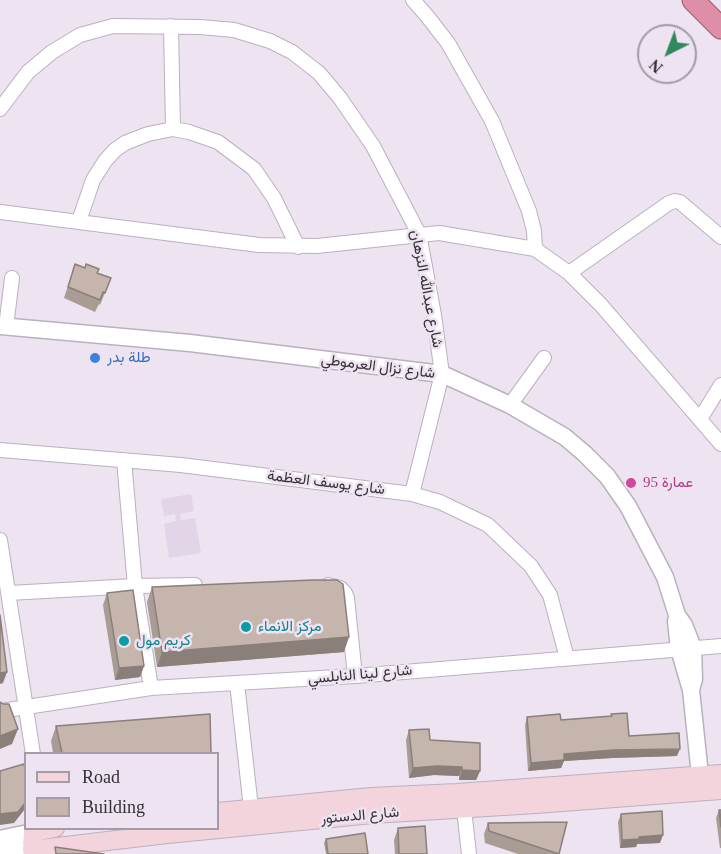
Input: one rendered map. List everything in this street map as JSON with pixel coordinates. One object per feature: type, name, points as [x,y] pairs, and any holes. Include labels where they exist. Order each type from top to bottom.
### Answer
[{"type":"highway","points":[[693,0],[721,28]]},
{"type":"main road","name":"شارع الدستور","points":[[219,812],[371,797],[721,774]]},
{"type":"main road","name":"شارع الدستور","points":[[219,829],[362,815],[721,790]]},
{"type":"main road","name":"شارع الدستور","points":[[41,837],[167,834],[208,830]]},
{"type":"street","points":[[413,0],[427,16],[468,76],[492,121],[529,211],[535,249]]},
{"type":"street","points":[[426,0],[427,16]]},
{"type":"street","name":"شارع عبدالله النزهان","points":[[0,109],[28,72],[52,52],[80,35],[113,26],[171,26],[234,30],[270,41],[292,52],[320,73],[373,146],[419,234],[442,374],[412,494]]},
{"type":"street","points":[[171,26],[173,129]]},
{"type":"street","points":[[79,221],[93,180],[115,150],[125,143],[148,134],[173,129],[218,142],[254,169],[274,198],[298,247]]},
{"type":"street","points":[[569,273],[675,201],[680,202],[721,237]]},
{"type":"street","points":[[0,212],[259,245],[298,247],[345,244],[439,233],[535,249],[569,273],[601,305],[721,444]]},
{"type":"street","points":[[3,326],[12,278]]},
{"type":"street","name":"شارع نزال العرموطي","points":[[3,326],[190,344],[442,374],[510,405],[565,437],[607,476],[628,506],[665,577],[677,615],[675,621],[686,648],[700,775]]},
{"type":"street","points":[[510,405],[544,358]]},
{"type":"street","points":[[700,418],[721,385]]},
{"type":"street","name":"شارع يوسف العظمة","points":[[0,450],[181,465],[412,494],[440,502],[488,525],[524,558],[542,581],[550,596],[567,658]]},
{"type":"street","points":[[124,460],[135,586],[151,688]]},
{"type":"street","points":[[0,540],[33,752]]},
{"type":"street","points":[[9,592],[213,585]]},
{"type":"street","points":[[313,585],[334,586],[345,593],[355,676]]},
{"type":"street","name":"شارع لينا النابلسي","points":[[0,711],[151,688],[355,676],[721,646]]},
{"type":"street","points":[[237,683],[251,808]]},
{"type":"street","points":[[464,809],[469,854]]},
{"type":"street","name":"شارع الدستور","points":[[0,839],[41,837]]},
{"type":"street","name":"شارع الدستور","points":[[0,852],[41,837]]},
{"type":"shaded area","points":[[191,494],[194,511],[180,514],[181,520],[195,518],[201,553],[169,558],[164,524],[176,521],[175,514],[164,516],[161,499]]},
{"type":"building","points":[[75,264],[85,268],[86,264],[99,269],[97,273],[111,278],[100,300],[68,287]]},
{"type":"building","name":"مركز الانماء","points":[[337,580],[343,584],[349,637],[162,652],[152,587]]},
{"type":"building","name":"كريم مول","points":[[133,590],[144,666],[119,668],[107,593]]},
{"type":"building","points":[[0,615],[7,672],[0,673]]},
{"type":"building","points":[[0,702],[9,704],[18,729],[0,736]]},
{"type":"building","points":[[627,713],[629,736],[679,733],[680,749],[614,750],[564,754],[564,760],[531,763],[527,717],[560,714],[561,720]]},
{"type":"building","points":[[210,714],[211,752],[62,752],[56,726]]},
{"type":"building","points":[[429,729],[430,740],[480,743],[480,771],[462,770],[462,767],[413,768],[409,730]]},
{"type":"building","points":[[24,764],[24,804],[18,812],[0,814],[0,771]]},
{"type":"building","points":[[662,811],[663,835],[622,840],[621,814]]},
{"type":"building","points":[[567,822],[559,854],[489,831],[488,823]]},
{"type":"building","points":[[425,826],[427,854],[399,854],[398,828]]},
{"type":"building","points":[[365,833],[368,854],[328,854],[326,839]]},
{"type":"building","points":[[55,847],[104,854],[56,854]]},
{"type":"place","name":"طلة بدر","points":[[95,358]]},
{"type":"place","name":"عمارة 95","points":[[631,483]]},
{"type":"place","name":"مركز الانماء","points":[[246,627]]},
{"type":"place","name":"كريم مول","points":[[124,641]]}]
